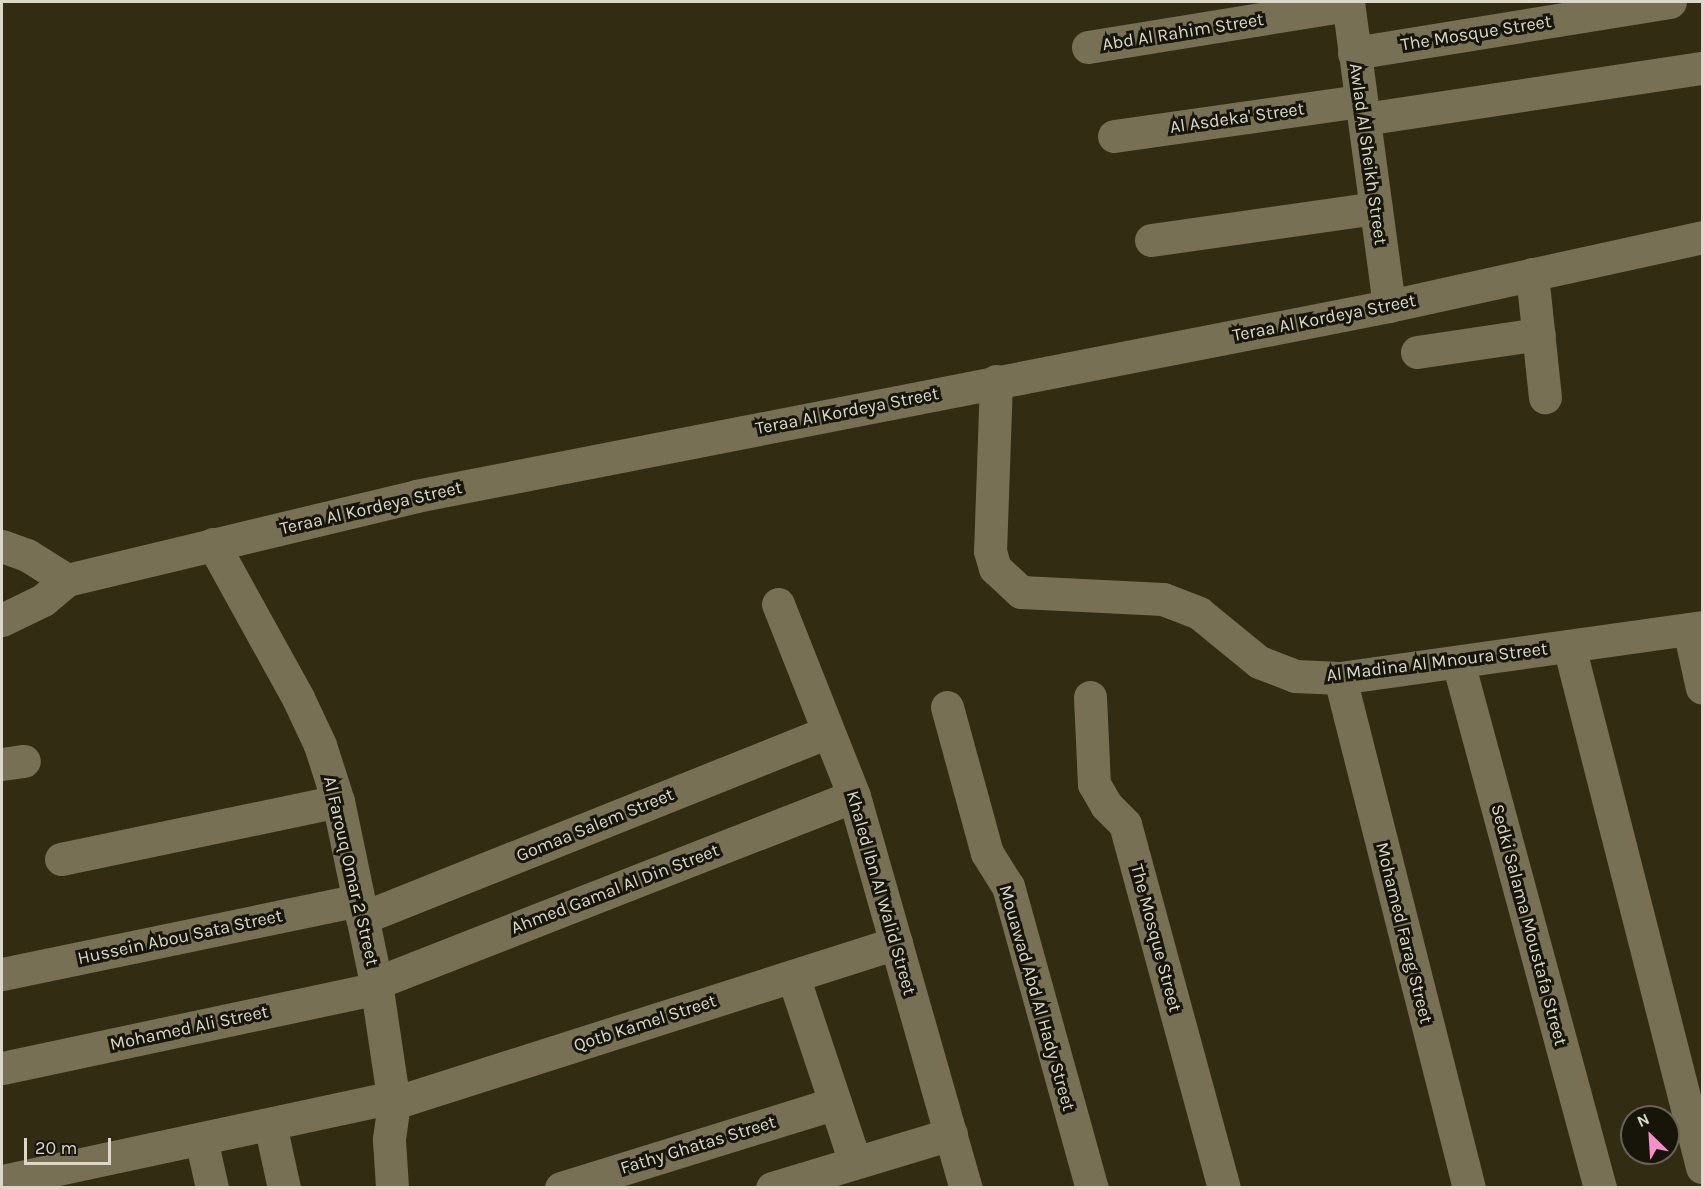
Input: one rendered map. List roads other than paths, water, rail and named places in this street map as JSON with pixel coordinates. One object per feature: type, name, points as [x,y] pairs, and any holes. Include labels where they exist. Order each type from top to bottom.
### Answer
[{"type":"street","name":"The Mosque Street","points":[[1354,53],[1670,2]]},
{"type":"street","name":"Awlad Al Sheikh Street","points":[[1348,3],[1389,306]]},
{"type":"street","name":"Abd Al Rahim Street","points":[[1088,47],[1348,3]]},
{"type":"street","name":"Al Asdeka' Street","points":[[1114,136],[1362,110],[1702,68]]},
{"type":"street","points":[[1151,240],[1376,208]]},
{"type":"street","name":"Teraa Al Kordeya Street","points":[[67,580],[416,496],[1389,306],[1702,237]]},
{"type":"street","points":[[1532,274],[1545,397]]},
{"type":"street","points":[[1417,352],[1539,334]]},
{"type":"street","name":"Al Madina Al Mnoura Street","points":[[996,381],[990,551],[995,568],[1006,582],[1021,592],[1039,596],[1163,599],[1199,613],[1259,662],[1294,676],[1340,678],[1696,628]]},
{"type":"street","name":"Al Farouq Omar 2 Street","points":[[213,544],[298,698],[320,745],[338,801],[376,986],[394,1100],[389,1140],[392,1188]]},
{"type":"street","points":[[2,546],[27,555],[67,580],[43,600],[2,620]]},
{"type":"street","name":"Khaled Ibn Al Walid Street","points":[[778,604],[854,796],[966,1188]]},
{"type":"street","points":[[1696,628],[1702,688]]},
{"type":"street","points":[[1569,646],[1702,1167]]},
{"type":"street","name":"Sedki Salama Moustafa Street","points":[[1458,662],[1600,1188]]},
{"type":"street","name":"Mohamed Farag Street","points":[[1340,678],[1469,1188]]},
{"type":"street","name":"The Mosque Street","points":[[1089,697],[1094,784],[1106,805],[1125,824],[1224,1188]]},
{"type":"street","name":"Mouawad Abd Al Hady Street","points":[[947,707],[987,853],[1008,886],[1092,1188]]},
{"type":"street","name":"Gomaa Salem Street","points":[[360,909],[828,732]]},
{"type":"street","name":"Ahmed Gamal Al Din Street","points":[[376,986],[854,796]]},
{"type":"street","points":[[60,859],[338,801]]},
{"type":"street","name":"Hussein Abou Sata Street","points":[[2,974],[360,909]]},
{"type":"street","name":"Qotb Kamel Street","points":[[2,1181],[394,1100],[896,943]]},
{"type":"street","points":[[793,976],[855,1162]]},
{"type":"street","name":"Mohamed Ali Street","points":[[2,1068],[376,986]]},
{"type":"street","name":"Fathy Ghatas Street","points":[[561,1188],[835,1102]]},
{"type":"street","points":[[270,1124],[284,1188]]},
{"type":"street","points":[[772,1188],[951,1134]]},
{"type":"street","points":[[201,1139],[212,1188]]}]
